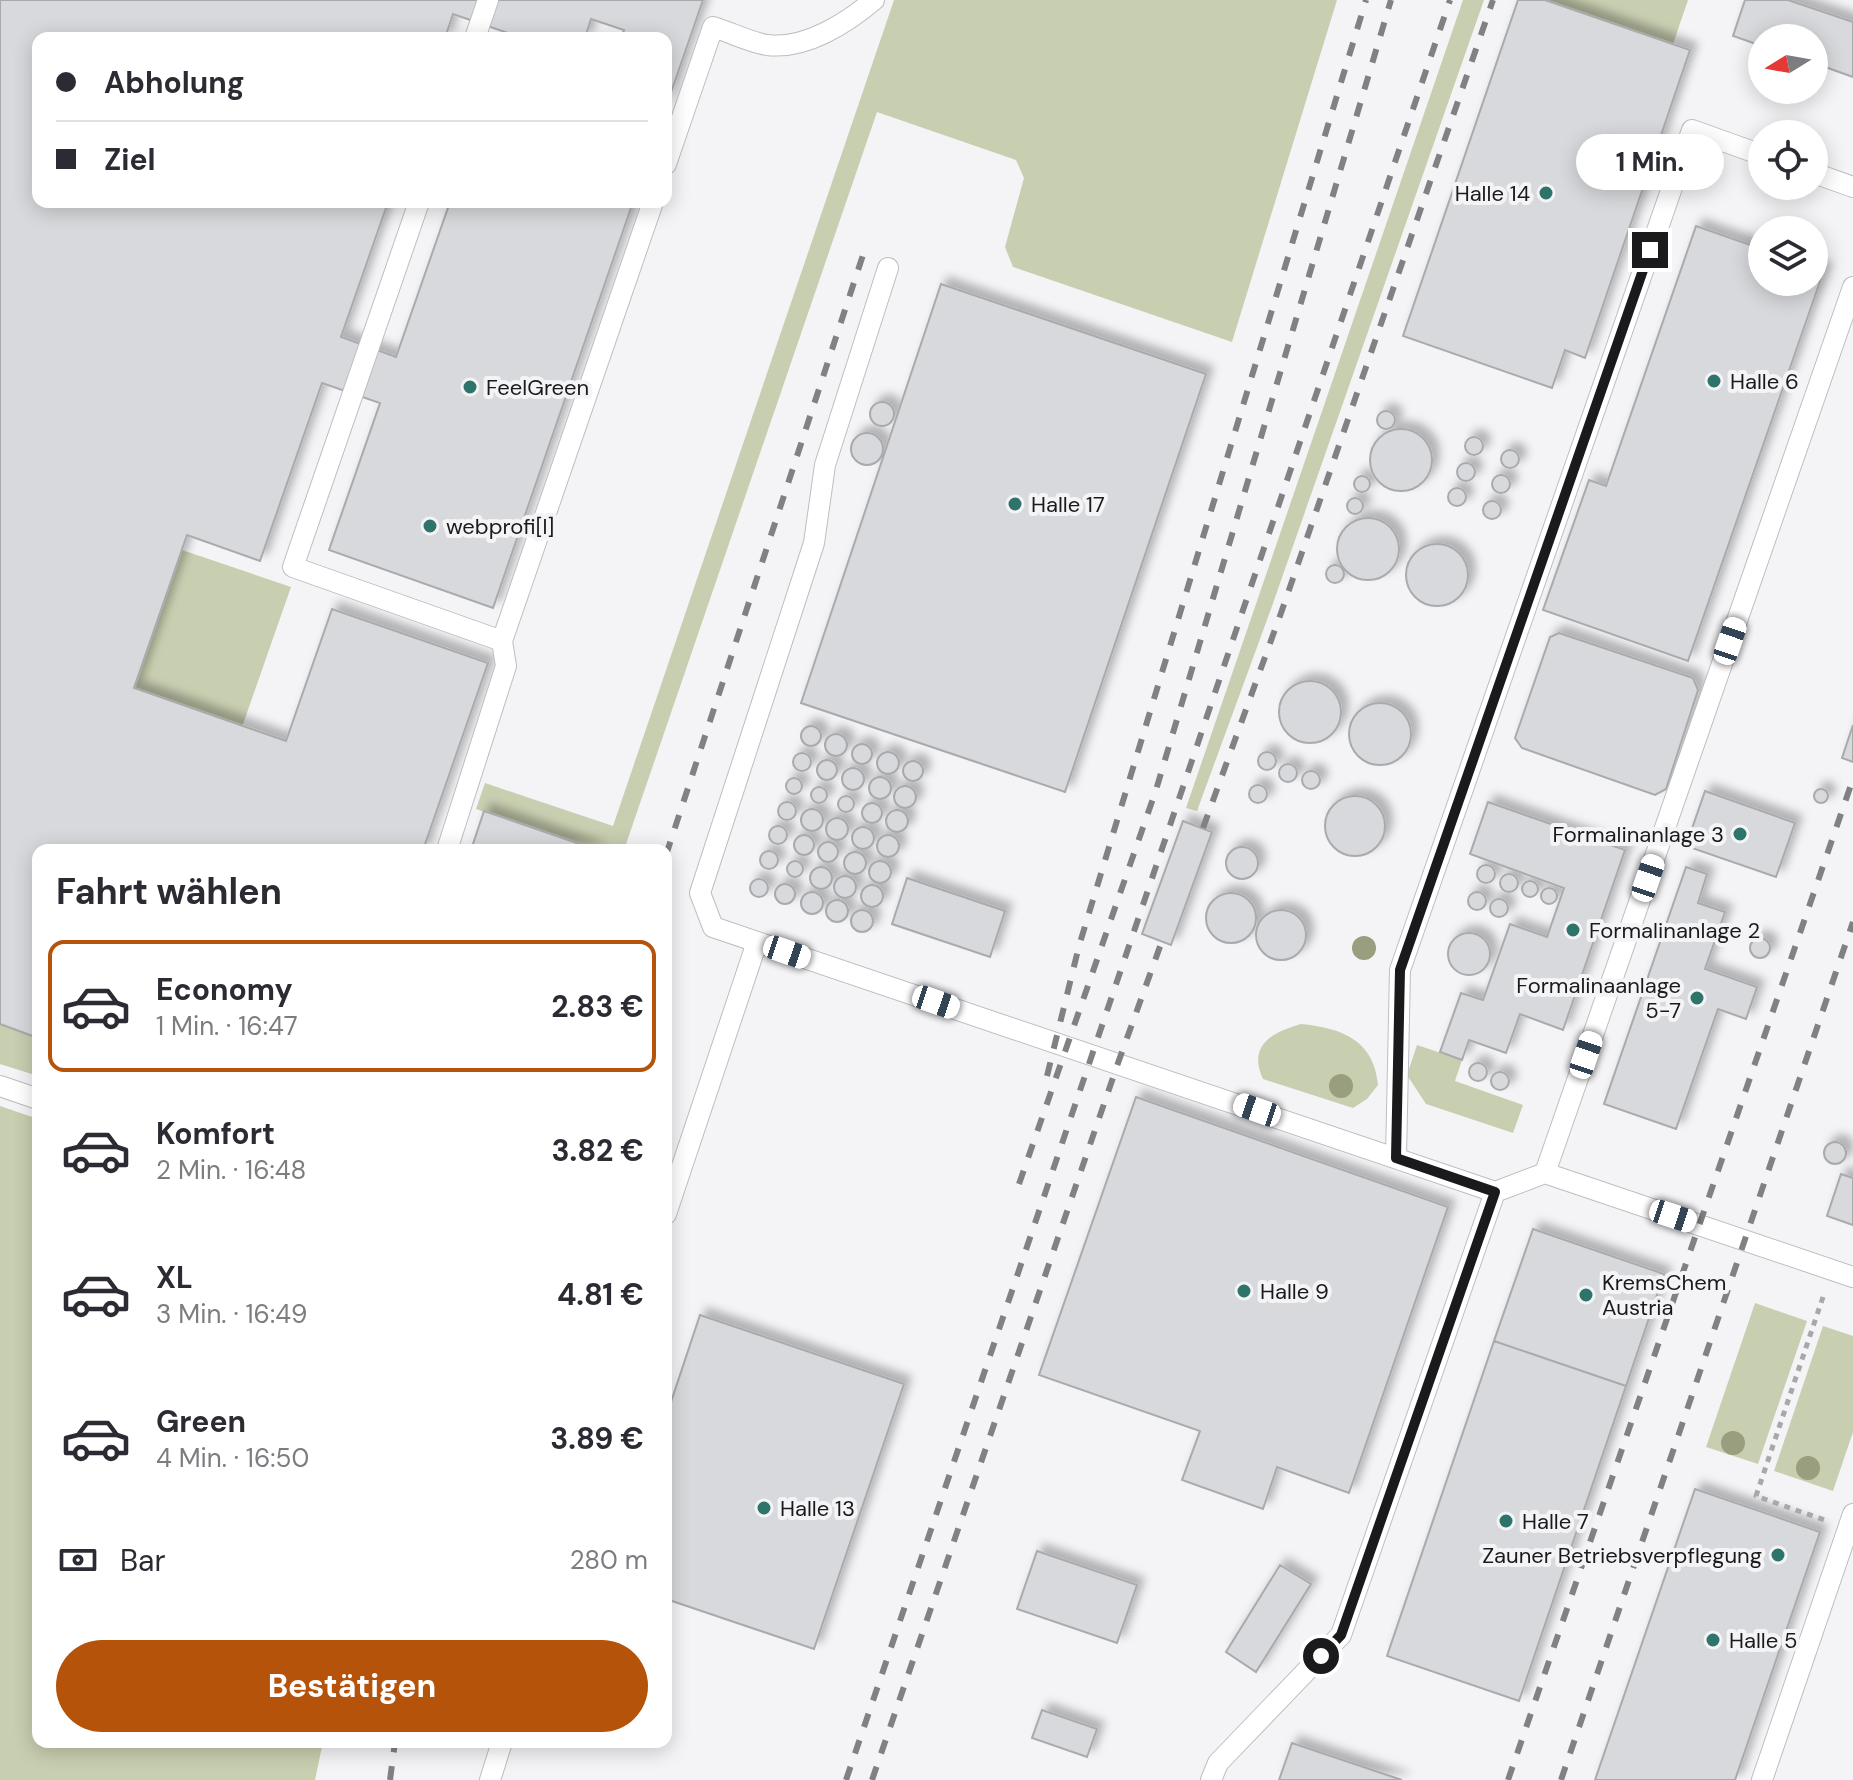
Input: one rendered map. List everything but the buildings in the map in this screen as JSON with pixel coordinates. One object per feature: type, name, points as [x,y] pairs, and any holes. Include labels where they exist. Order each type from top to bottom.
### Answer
[{"type":"lane","points":[[477,32],[488,0]]},
{"type":"lane","points":[[672,147],[713,27],[768,45],[811,40],[853,18],[874,0]]},
{"type":"lane","points":[[1396,1158],[1400,970],[1692,130],[1748,150]]},
{"type":"lane","points":[[1828,178],[1853,187]]},
{"type":"lane","points":[[417,208],[293,567],[502,641]]},
{"type":"lane","points":[[449,844],[506,666],[502,641],[651,208]]},
{"type":"lane","points":[[888,268],[825,465],[814,543],[700,893],[713,927],[1495,1192],[1545,1173],[1853,1277]]},
{"type":"lane","points":[[1545,1173],[1853,287]]},
{"type":"lane","points":[[672,1196],[757,942]]},
{"type":"lane","points":[[0,1086],[32,1097]]},
{"type":"lane","points":[[1211,1780],[1218,1763],[1341,1635],[1495,1192]]},
{"type":"lane","points":[[1762,1780],[1850,1521]]},
{"type":"lane","points":[[490,1780],[500,1748]]},
{"type":"path","points":[[1833,1270],[1756,1496],[1850,1521]]},
{"type":"green space","points":[[894,0],[1337,0],[1232,342],[1013,267],[1005,247],[1024,178],[1016,160],[877,112],[626,844],[579,844],[476,809],[485,783],[613,826]]},
{"type":"green space","points":[[1463,0],[1484,0],[1197,811],[1186,808]]},
{"type":"green space","points":[[1545,0],[1688,0],[1673,44]]},
{"type":"green space","points":[[182,550],[291,587],[242,727],[134,688]]},
{"type":"green space","points":[[0,1024],[32,1036],[32,1074],[0,1064]]},
{"type":"green space","points":[[1301,1024],[1342,1033],[1363,1047],[1370,1057],[1378,1085],[1367,1099],[1353,1108],[1263,1079],[1258,1057],[1261,1049],[1272,1036]]},
{"type":"green space","points":[[1417,1045],[1462,1060],[1455,1081],[1523,1105],[1513,1133],[1426,1104],[1407,1075]]},
{"type":"green space","points":[[0,1106],[32,1117],[32,1748],[322,1748],[315,1780],[0,1780]]},
{"type":"green space","points":[[1755,1303],[1807,1321],[1758,1464],[1706,1447]]},
{"type":"green space","points":[[1823,1326],[1853,1336],[1853,1432],[1833,1491],[1774,1471]]},
{"type":"railway","points":[[1047,1076],[1079,946],[1366,0]]},
{"type":"railway","points":[[1019,1184],[1156,790],[1391,0]]},
{"type":"railway","points":[[846,1780],[1450,0]]},
{"type":"railway","points":[[1203,828],[1281,613],[1493,0]]},
{"type":"railway","points":[[670,844],[863,255]]},
{"type":"railway","points":[[1508,1780],[1853,779]]},
{"type":"railway","points":[[1561,1780],[1853,922]]},
{"type":"railway","points":[[872,1780],[1162,941]]},
{"type":"railway","points":[[390,1780],[394,1748]]},
{"type":"place","name":"Halle 14","points":[[1546,193]]},
{"type":"place","name":"Halle 6","points":[[1714,381]]},
{"type":"place","name":"FeelGreen","points":[[470,387]]},
{"type":"place","name":"Halle 17","points":[[1015,504]]},
{"type":"place","name":"webprofi[l]","points":[[430,526]]},
{"type":"place","name":"Formalinanlage 3","points":[[1740,834]]},
{"type":"place","name":"Formalinanlage 2","points":[[1573,930]]},
{"type":"place","name":"Formalinaanlage 5-7","points":[[1697,998]]},
{"type":"place","name":"Halle 9","points":[[1244,1291]]},
{"type":"place","name":"KremsChem Austria","points":[[1586,1295]]},
{"type":"place","name":"Halle 13","points":[[764,1508]]},
{"type":"place","name":"Halle 7","points":[[1506,1521]]},
{"type":"place","name":"Zauner Betriebsverpflegung","points":[[1778,1555]]},
{"type":"place","name":"Halle 5","points":[[1713,1640]]},
{"type":"route","points":[[1321,1656],[1341,1635],[1495,1192],[1396,1158],[1400,970],[1650,250]]}]
